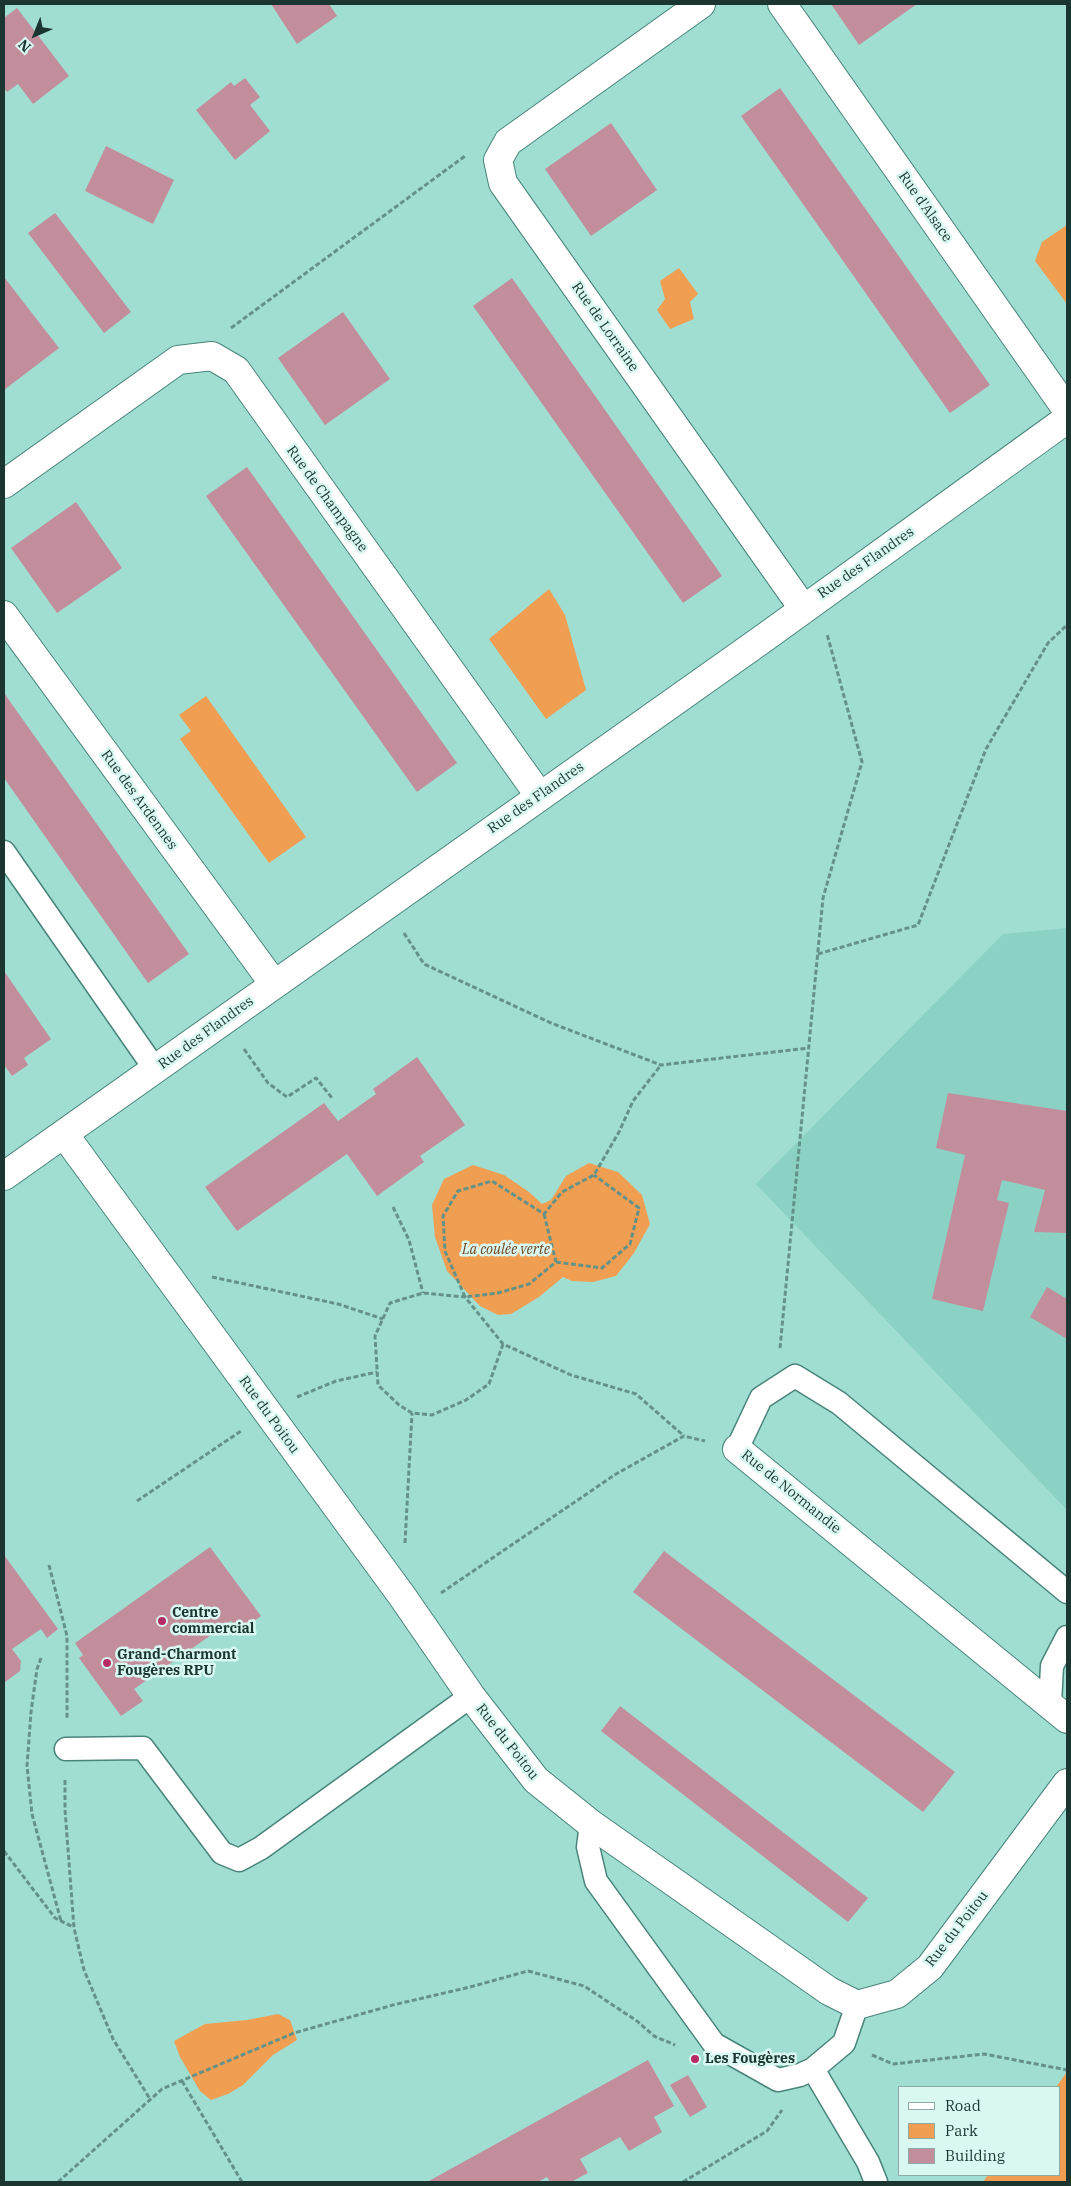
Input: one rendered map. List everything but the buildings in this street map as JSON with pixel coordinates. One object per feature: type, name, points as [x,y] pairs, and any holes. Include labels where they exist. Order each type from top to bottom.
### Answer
[{"type":"street","points":[[498,160],[508,142],[701,4]]},
{"type":"street","name":"Rue d'Alsace","points":[[782,4],[1067,410]]},
{"type":"street","name":"Rue de Lorraine","points":[[498,160],[503,183],[803,608]]},
{"type":"street","points":[[4,484],[178,360],[212,356]]},
{"type":"street","name":"Rue de Champagne","points":[[212,356],[236,370],[539,796]]},
{"type":"street","name":"Rue des Flandres","points":[[4,1176],[764,638],[1067,419]]},
{"type":"street","name":"Rue des Ardennes","points":[[4,615],[274,984]]},
{"type":"street","name":"Rue du Poitou","points":[[64,1134],[407,1604],[471,1696],[536,1780],[592,1824],[829,1991],[857,2005],[897,1994],[930,1966],[1067,1783]]},
{"type":"street","name":"Rue de Normandie","points":[[738,1449],[1059,1711]]},
{"type":"lane","points":[[4,852],[155,1069]]},
{"type":"lane","points":[[738,1449],[761,1398],[795,1376],[840,1403],[1067,1592]]},
{"type":"lane","points":[[1059,1711],[1052,1666],[1067,1636]]},
{"type":"lane","points":[[66,1749],[143,1748],[222,1853],[238,1860],[261,1848],[471,1696]]},
{"type":"lane","points":[[592,1824],[588,1847],[596,1881],[714,2044],[778,2080],[800,2075],[813,2068],[844,2043],[857,2005]]},
{"type":"lane","points":[[813,2068],[868,2162],[876,2182]]},
{"type":"path","points":[[212,356],[228,330],[471,152],[498,160]]},
{"type":"path","points":[[776,1388],[823,898],[862,762],[828,635],[803,608]]},
{"type":"path","points":[[818,954],[918,925],[986,749],[1048,643],[1067,625]]},
{"type":"path","points":[[386,904],[424,964],[551,1023],[661,1066],[809,1048]]},
{"type":"path","points":[[242,1046],[268,1083],[287,1097],[316,1078],[332,1098]]},
{"type":"path","points":[[544,1214],[562,1192],[594,1175],[619,1132],[633,1101],[661,1066]]},
{"type":"path","points":[[503,1344],[488,1384],[466,1400],[432,1415],[412,1413],[398,1405],[378,1385],[375,1336],[390,1303],[424,1293],[465,1297],[498,1293],[528,1284],[556,1262],[602,1268],[630,1244],[639,1208],[594,1175]]},
{"type":"path","points":[[407,1604],[616,1474],[684,1436],[636,1394],[571,1375],[503,1344],[465,1297],[445,1250],[443,1216],[458,1192],[492,1181],[544,1214],[556,1262]]},
{"type":"path","points":[[393,1207],[409,1240],[424,1293]]},
{"type":"path","points":[[160,1266],[338,1304],[383,1319]]},
{"type":"path","points":[[266,1410],[336,1381],[377,1372]]},
{"type":"path","points":[[407,1604],[412,1413]]},
{"type":"path","points":[[137,1501],[237,1434]]},
{"type":"path","name":"Rue de Normandie","points":[[684,1436],[738,1449]]},
{"type":"path","points":[[49,1565],[67,1636],[65,1810],[74,1928],[84,1970],[113,2039],[150,2099]]},
{"type":"path","points":[[41,1658],[37,1669],[30,1712],[27,1766],[32,1814],[61,1921]]},
{"type":"path","points":[[4,1851],[55,1918],[74,1928]]},
{"type":"path","points":[[58,2182],[162,2089],[294,2033],[393,2005],[470,1988],[528,1971],[584,1986],[637,2020],[654,2036],[689,2051],[714,2044]]},
{"type":"path","points":[[844,2043],[893,2064],[984,2054],[1067,2070]]},
{"type":"path","points":[[683,2182],[767,2131],[813,2068]]},
{"type":"path","points":[[182,2081],[242,2182]]},
{"type":"shaded area","points":[[1067,928],[1067,1510],[756,1184],[1003,934]]},
{"type":"green space","points":[[1067,225],[1067,304],[1035,261],[1042,242]]},
{"type":"green space","points":[[679,268],[698,294],[690,302],[694,319],[670,329],[657,310],[665,299],[660,281]]},
{"type":"green space","points":[[549,589],[565,615],[586,690],[546,719],[489,639]]},
{"type":"green space","points":[[206,696],[306,837],[269,863],[180,739],[191,731],[179,715]]},
{"type":"green space","name":"La coulée verte","points":[[589,1163],[618,1172],[642,1195],[650,1224],[634,1253],[616,1276],[593,1282],[572,1281],[563,1277],[539,1297],[511,1314],[498,1315],[480,1306],[447,1271],[435,1237],[432,1205],[444,1179],[473,1165],[504,1175],[529,1192],[542,1204],[551,1200],[566,1176]]},
{"type":"green space","points":[[278,2014],[290,2020],[297,2040],[273,2055],[243,2085],[228,2094],[211,2100],[200,2091],[180,2057],[174,2041],[205,2024],[247,2020]]},
{"type":"green space","points":[[1067,2072],[1067,2182],[983,2182],[987,2176],[1061,2176],[1061,2086],[1057,2086]]},
{"type":"place","name":"Centre commercial","points":[[162,1621]]},
{"type":"place","name":"Grand-Charmont Fougères RPU","points":[[107,1663]]},
{"type":"place","name":"Les Fougères","points":[[695,2059]]}]
